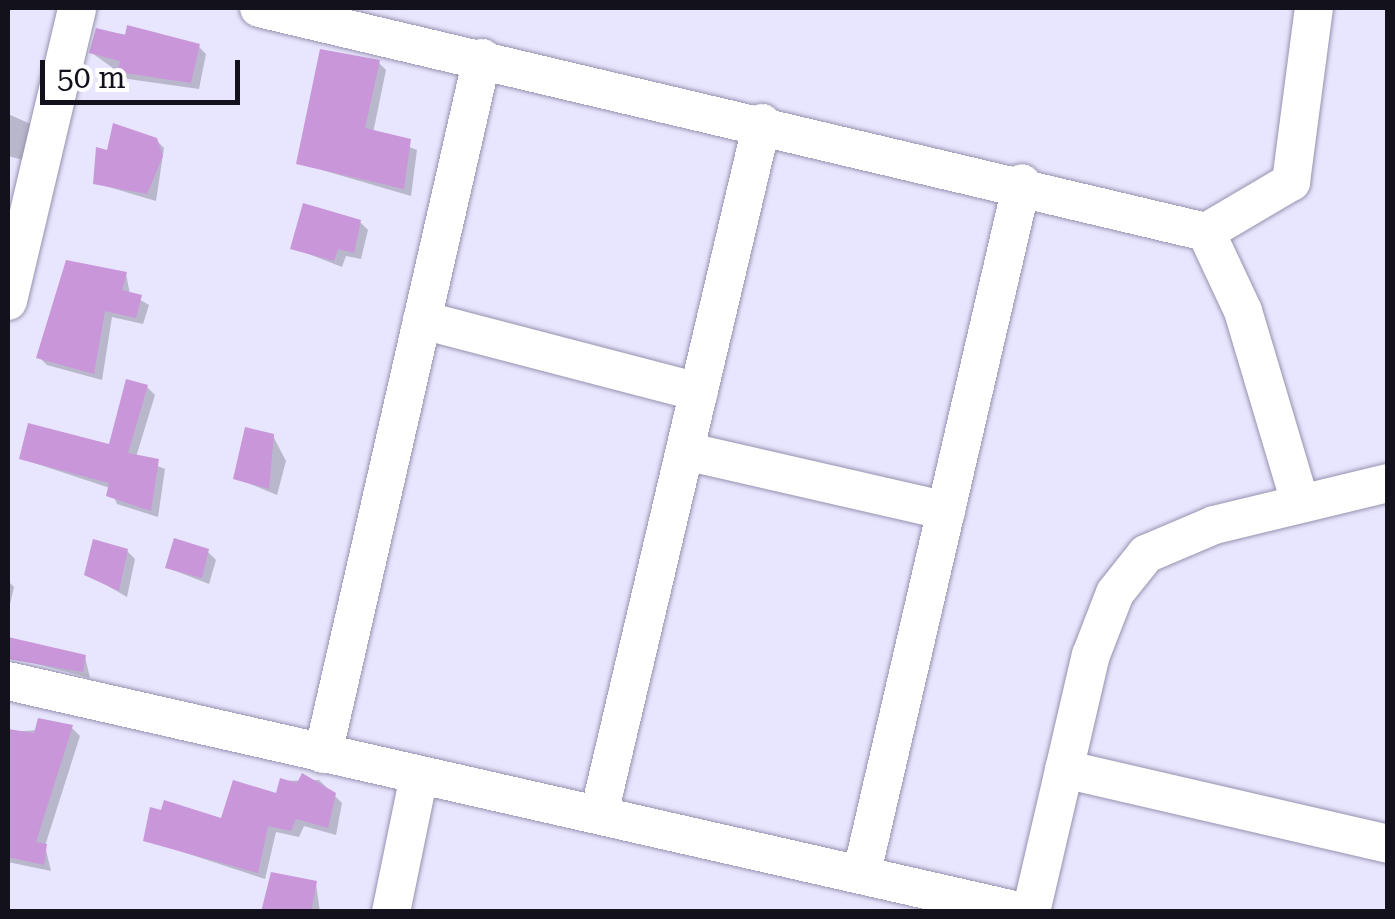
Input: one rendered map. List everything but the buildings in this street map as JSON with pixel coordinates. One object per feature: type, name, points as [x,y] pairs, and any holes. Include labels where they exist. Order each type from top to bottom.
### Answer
[{"type":"street","points":[[8,301],[77,8]]},
{"type":"street","points":[[258,8],[1022,183],[1206,232],[1291,182],[1314,8]]},
{"type":"street","points":[[323,754],[482,58]]},
{"type":"street","points":[[598,814],[762,123]]},
{"type":"street","points":[[862,872],[1022,183]]},
{"type":"street","points":[[1206,232],[1243,311],[1300,502]]},
{"type":"street","points":[[422,320],[699,392]]},
{"type":"street","points":[[684,451],[946,511]]},
{"type":"street","points":[[1031,912],[1091,654],[1115,593],[1146,554],[1300,502],[1388,483]]},
{"type":"street","points":[[8,681],[419,776],[862,872],[1023,912]]},
{"type":"street","points":[[1064,769],[1388,844]]},
{"type":"street","points":[[391,912],[419,776]]}]
